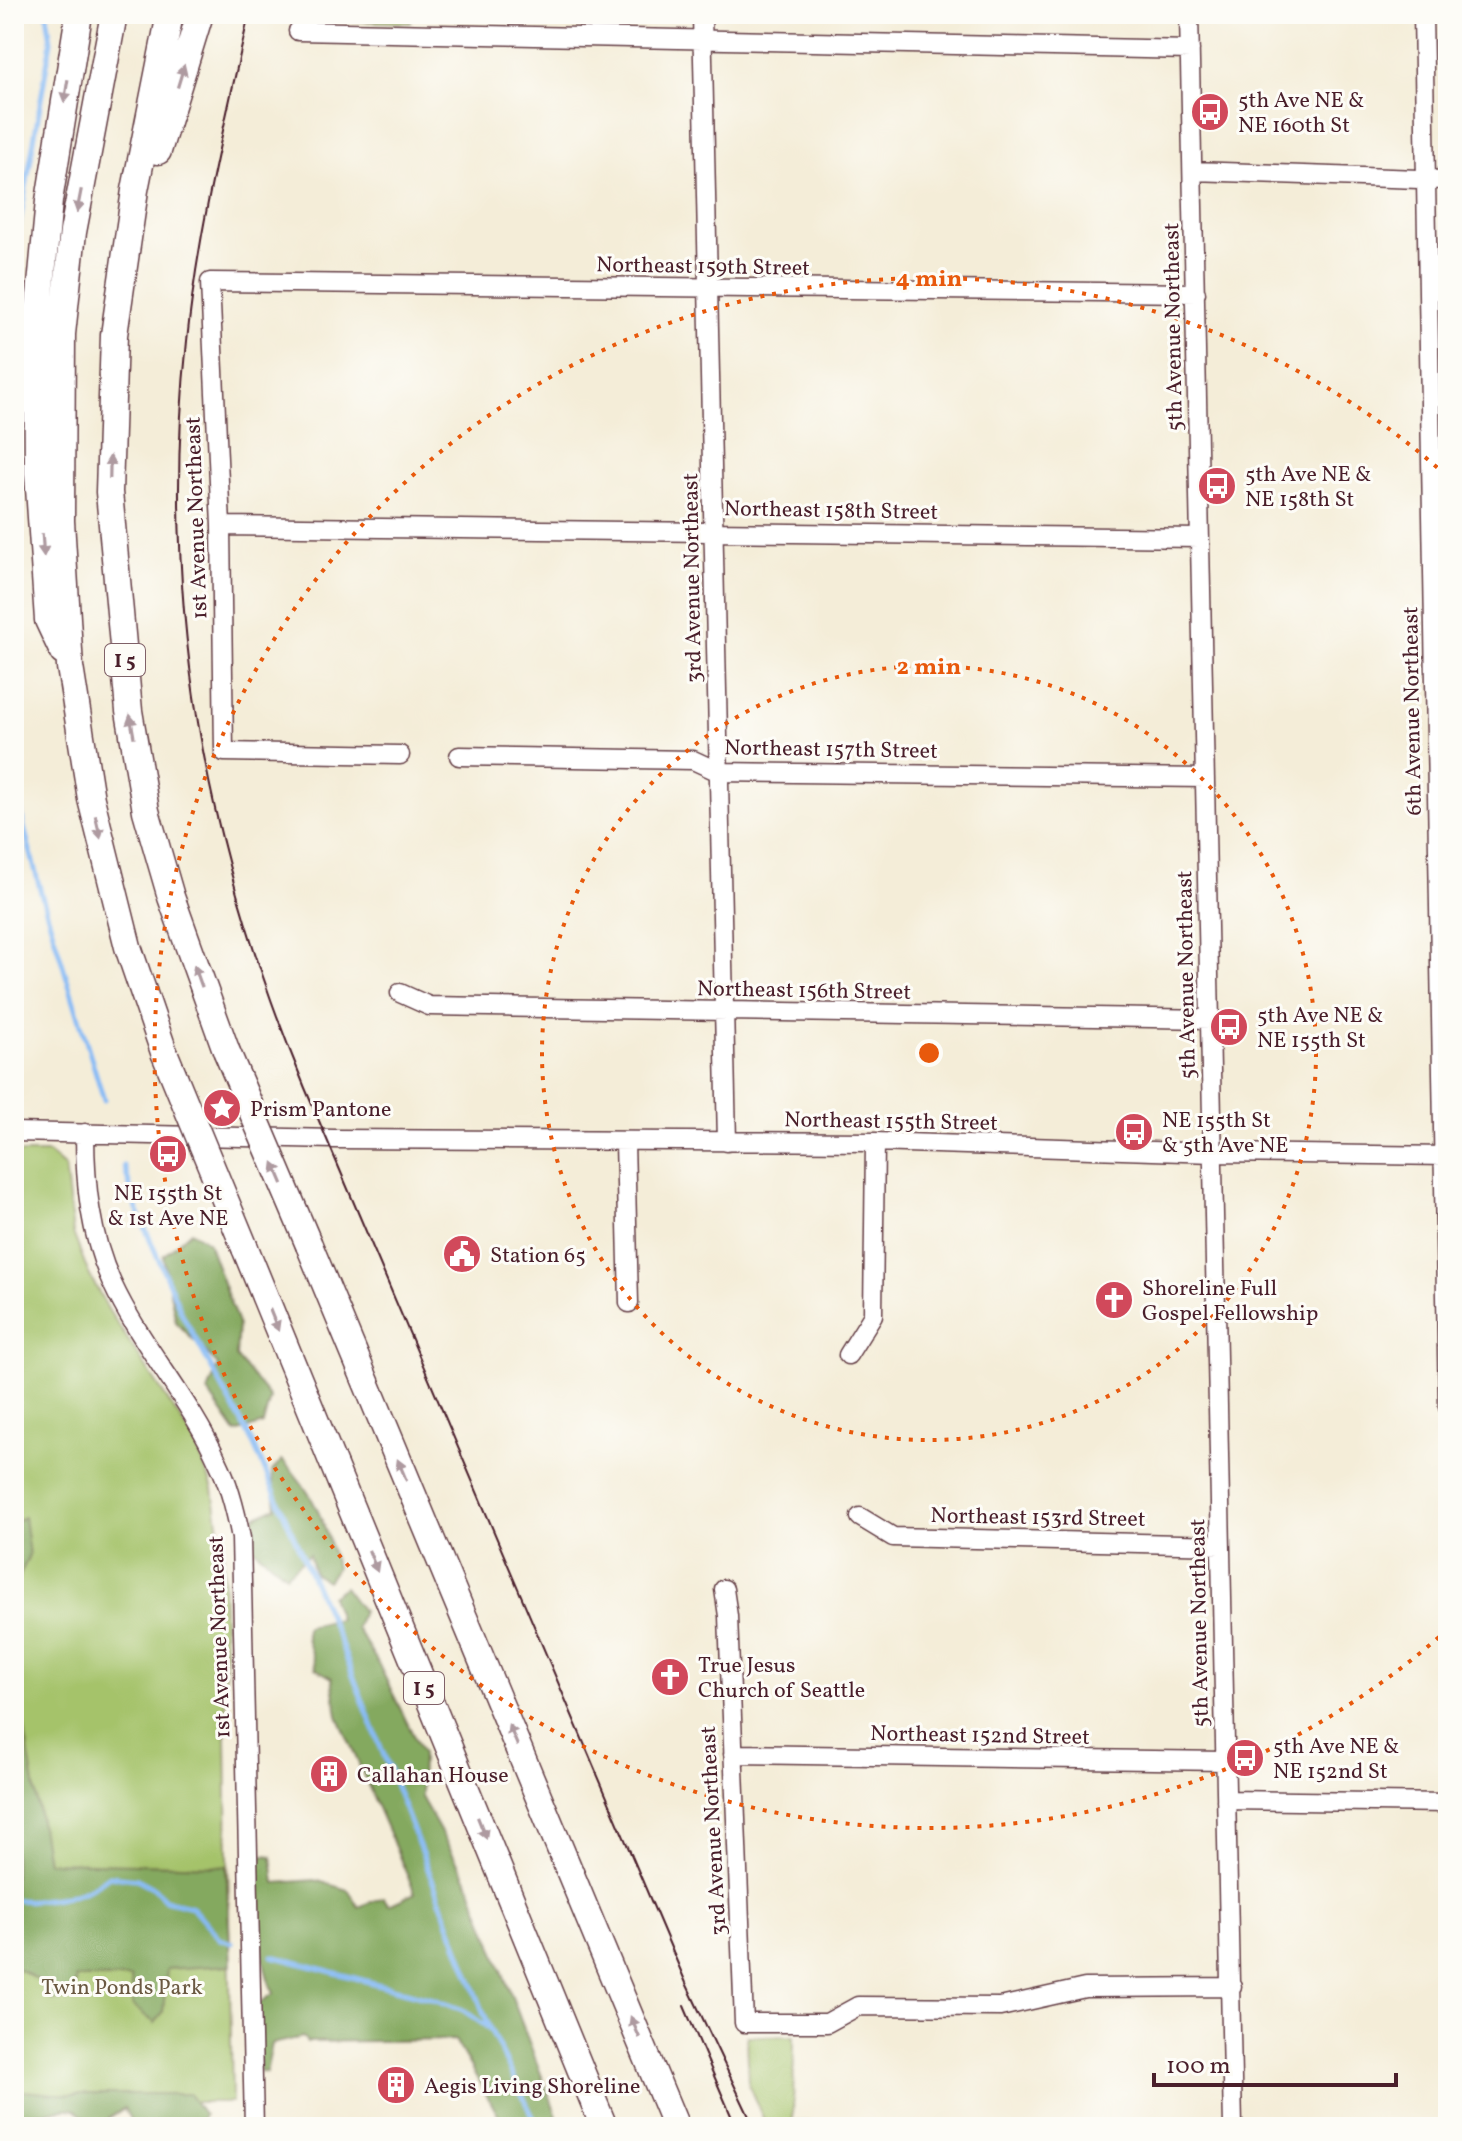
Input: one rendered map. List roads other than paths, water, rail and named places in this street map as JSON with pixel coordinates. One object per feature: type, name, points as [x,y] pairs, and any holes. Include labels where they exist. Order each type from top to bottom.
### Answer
[{"type":"highway","points":[[70,667],[48,620],[38,473],[37,327],[49,201],[79,14]]},
{"type":"highway","name":"I 5","points":[[114,14],[73,232],[62,334],[61,521],[70,667],[91,799],[109,877],[128,947],[164,1052],[604,2127]]},
{"type":"highway","name":"I 5","points":[[170,14],[135,190],[114,335],[109,492],[129,711],[146,811],[171,897],[226,1050],[678,2127]]},
{"type":"highway","points":[[125,257],[200,14]]},
{"type":"street","name":"3rd Avenue Northeast","points":[[702,14],[727,1142]]},
{"type":"street","name":"5th Avenue Northeast","points":[[1189,14],[1233,2127]]},
{"type":"street","name":"6th Avenue Northeast","points":[[1423,14],[1448,1407]]},
{"type":"street","points":[[298,31],[1190,50]]},
{"type":"street","points":[[1193,171],[1448,180]]},
{"type":"street","name":"Northeast 159th Street","points":[[210,282],[1196,293]]},
{"type":"street","name":"1st Avenue Northeast","points":[[210,282],[221,526],[224,752],[400,755]]},
{"type":"street","name":"Northeast 158th Street","points":[[221,526],[1200,538]]},
{"type":"street","name":"Northeast 157th Street","points":[[459,756],[693,760],[719,772],[1205,778]]},
{"type":"street","name":"Northeast 156th Street","points":[[400,993],[429,1006],[1210,1019]]},
{"type":"street","name":"Northeast 155th Street","points":[[14,1132],[334,1139],[875,1142],[1214,1153],[1445,1156]]},
{"type":"street","name":"1st Avenue Northeast","points":[[85,1133],[87,1197],[94,1232],[110,1280],[218,1461],[235,1509],[241,1538],[254,2127]]},
{"type":"street","points":[[625,1142],[629,1303]]},
{"type":"street","points":[[848,1355],[873,1315],[875,1142]]},
{"type":"street","name":"Northeast 153rd Street","points":[[860,1517],[893,1537],[1220,1545]]},
{"type":"street","name":"3rd Avenue Northeast","points":[[724,1589],[728,1616],[744,2023],[827,2023],[858,2006],[1000,2007],[1085,1988],[1232,1987]]},
{"type":"street","name":"Northeast 152nd Street","points":[[733,1754],[1225,1761]]},
{"type":"street","points":[[1226,1800],[1448,1803]]},
{"type":"waterway","points":[[14,257],[51,41],[47,14]]},
{"type":"waterway","points":[[14,750],[23,823],[104,1100]]},
{"type":"waterway","points":[[124,1166],[136,1207],[183,1316],[254,1445],[340,1642],[490,2029]]},
{"type":"waterway","points":[[14,1900],[39,1900],[76,1894],[109,1876],[137,1879],[154,1888],[165,1900],[192,1907],[220,1939],[232,1943]]},
{"type":"waterway","points":[[273,1956],[463,2010],[490,2029],[538,2127]]},
{"type":"tram line","points":[[249,14],[198,258],[187,341],[180,439],[180,535],[186,629],[198,722],[216,815],[240,906],[305,1088],[686,1983],[754,2127]]},
{"type":"tram line","points":[[684,2006],[736,2127]]},
{"type":"place","name":"5th Ave NE & NE 160th St","points":[[1210,112]]},
{"type":"place","name":"5th Ave NE & NE 158th St","points":[[1217,486]]},
{"type":"place","name":"5th Ave NE & NE 155th St","points":[[1229,1027]]},
{"type":"place","name":"Prism Pantone","points":[[222,1108]]},
{"type":"place","name":"NE 155th St & 5th Ave NE","points":[[1134,1132]]},
{"type":"place","name":"NE 155th St & 1st Ave NE","points":[[168,1154]]},
{"type":"place","name":"Station 65","points":[[462,1254]]},
{"type":"place","name":"Shoreline Full Gospel Fellowship","points":[[1114,1300]]},
{"type":"place","name":"True Jesus Church of Seattle","points":[[670,1677]]},
{"type":"place","name":"5th Ave NE & NE 152nd St","points":[[1245,1758]]},
{"type":"place","name":"Callahan House","points":[[329,1774]]},
{"type":"place","name":"Aegis Living Shoreline","points":[[396,2085]]},
{"type":"park label","name":"Twin Ponds Park","points":[[122,1986]]}]
